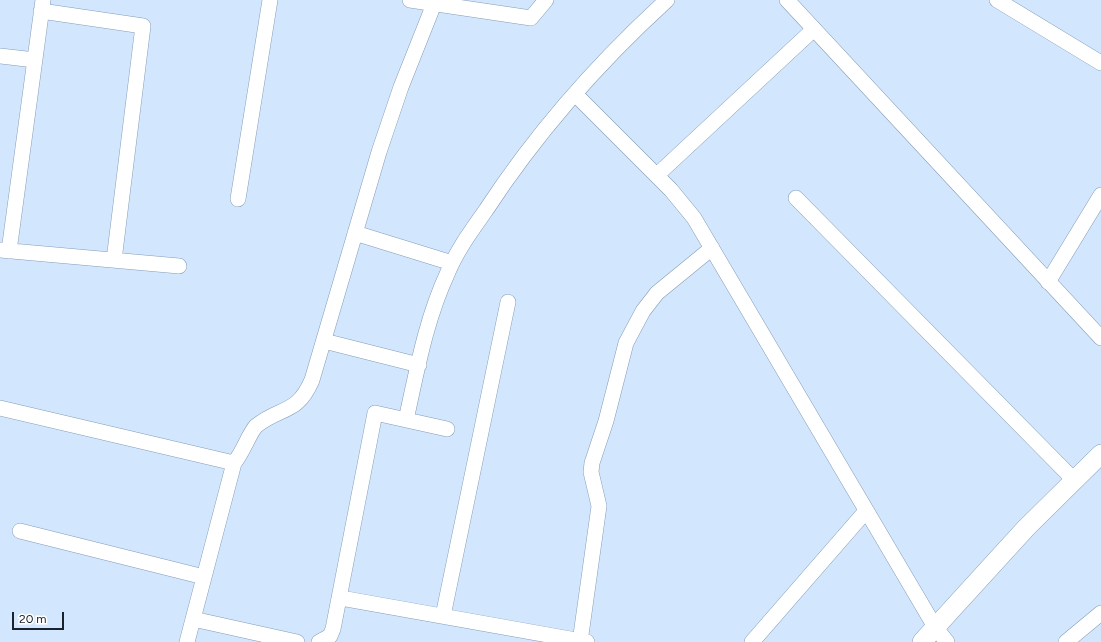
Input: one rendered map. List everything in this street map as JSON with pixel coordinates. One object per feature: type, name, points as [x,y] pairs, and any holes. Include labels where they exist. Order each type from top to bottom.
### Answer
[{"type":"street","points":[[238,200],[270,0]]},
{"type":"street","points":[[410,0],[531,18],[546,0]]},
{"type":"street","points":[[406,420],[438,296],[452,263],[513,169],[574,94],[626,37],[667,0]]},
{"type":"street","points":[[787,0],[1101,338]]},
{"type":"street","points":[[997,0],[1101,63]]},
{"type":"street","points":[[187,642],[234,463],[241,455],[255,428],[294,406],[306,395],[312,380],[379,152],[401,87],[434,4]]},
{"type":"street","points":[[114,260],[143,26],[42,6],[35,60],[4,251],[179,266]]},
{"type":"street","points":[[657,175],[814,29]]},
{"type":"street","points":[[0,56],[35,60]]},
{"type":"street","points":[[574,94],[657,175],[694,218],[935,627],[947,642]]},
{"type":"street","points":[[1048,282],[1101,194]]},
{"type":"street","points":[[796,198],[1074,480]]},
{"type":"street","points":[[355,233],[452,263]]},
{"type":"street","points":[[341,598],[583,642],[599,506],[592,472],[592,463],[606,421],[626,343],[642,311],[658,293],[712,248]]},
{"type":"street","points":[[443,616],[508,302]]},
{"type":"street","points":[[324,341],[419,365]]},
{"type":"street","points":[[0,408],[234,463]]},
{"type":"street","points":[[319,642],[330,636],[341,598],[375,413],[447,429]]},
{"type":"street","points":[[922,642],[1026,528],[1101,454]]},
{"type":"street","points":[[752,642],[866,511]]},
{"type":"street","points":[[20,531],[204,577]]},
{"type":"street","points":[[1066,642],[1101,613]]},
{"type":"street","points":[[193,619],[297,642]]}]
